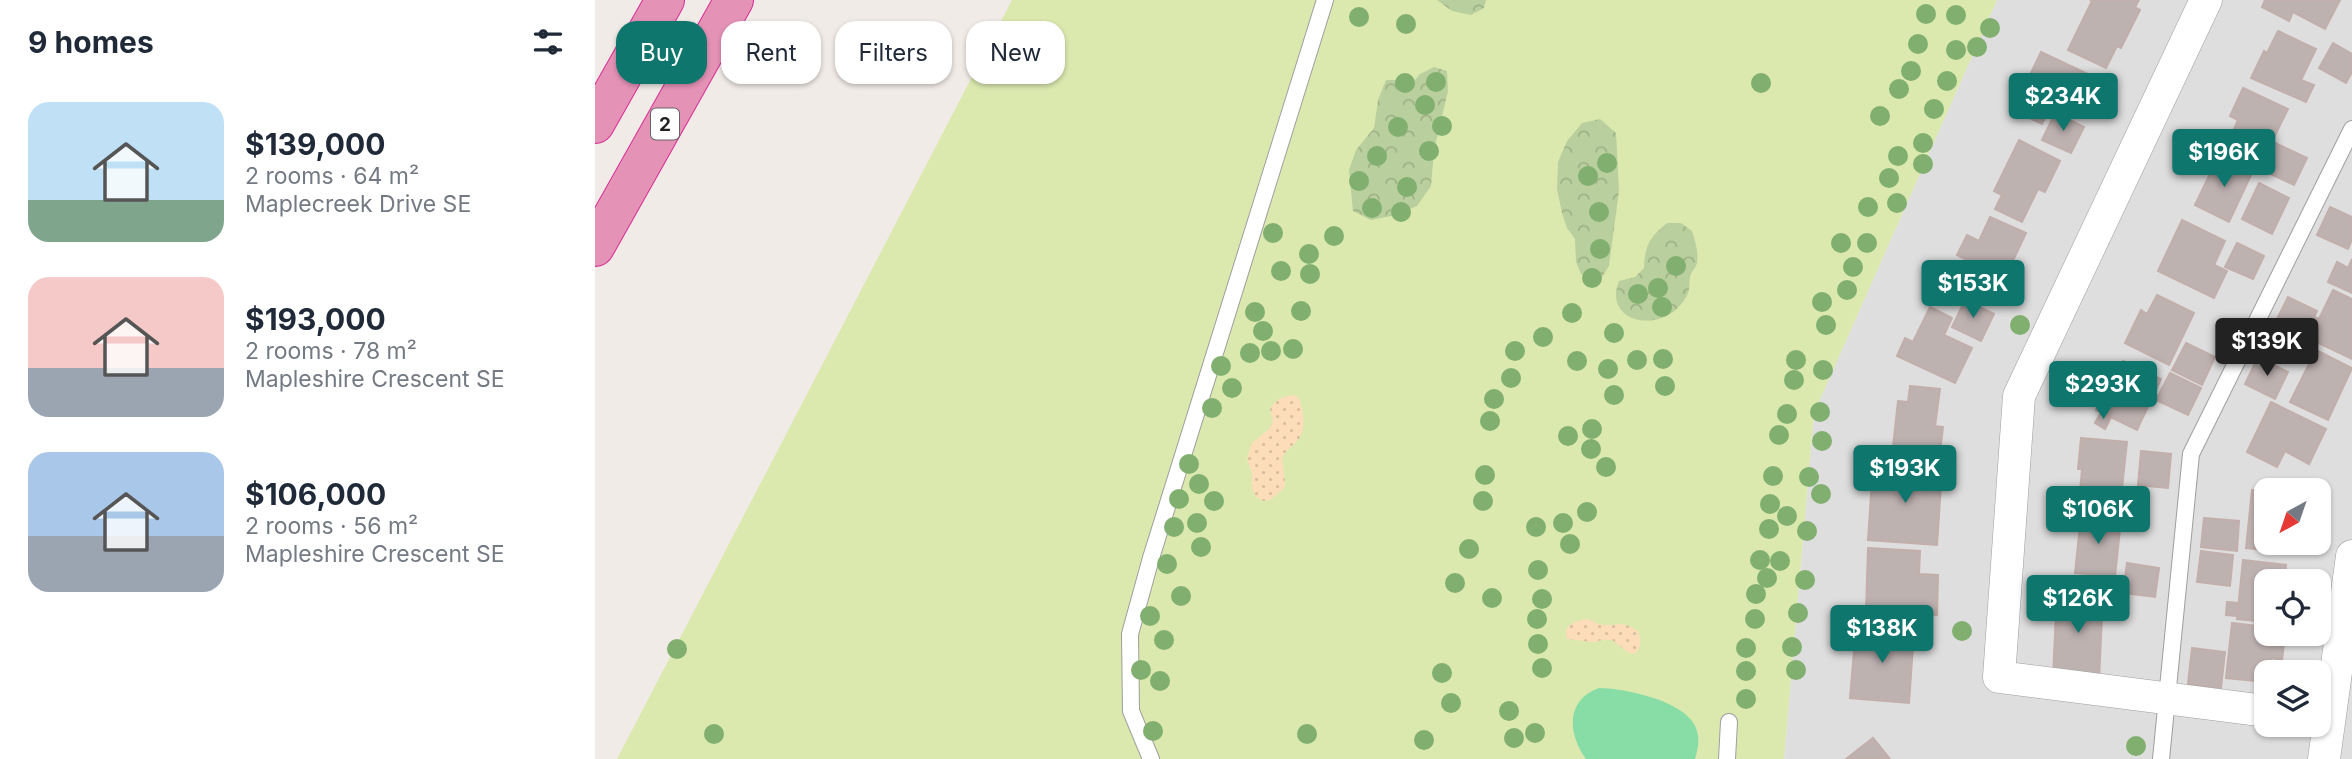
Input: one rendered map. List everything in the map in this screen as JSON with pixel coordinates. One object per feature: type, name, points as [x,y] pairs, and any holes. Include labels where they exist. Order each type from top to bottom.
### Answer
[{"type":"highway","points":[[595,124],[665,0]]},
{"type":"highway","name":"2","points":[[595,247],[734,0]]},
{"type":"street","points":[[2206,0],[2019,396],[1999,677],[2254,709]]},
{"type":"street","points":[[2331,673],[2352,556]]},
{"type":"street","points":[[2323,737],[2324,759]]},
{"type":"lane","points":[[1151,759],[1131,711],[1131,634],[1151,558],[1325,0]]},
{"type":"lane","points":[[2161,759],[2191,454],[2352,129]]},
{"type":"lane","points":[[1727,759],[1730,722]]},
{"type":"shaded area","points":[[1997,0],[2352,0],[2352,759],[1784,759],[1814,413]]},
{"type":"green space","points":[[1012,0],[1997,0],[1814,413],[1784,759],[617,759],[968,84],[1065,84],[1065,21],[1001,21]]},
{"type":"green space","points":[[1437,0],[1486,0],[1484,8],[1471,15],[1452,11]]},
{"type":"green space","points":[[1434,67],[1447,71],[1448,91],[1434,150],[1431,186],[1417,206],[1396,215],[1371,220],[1353,211],[1349,170],[1356,150],[1374,128],[1378,100],[1386,80],[1400,80],[1408,88],[1420,74]]},
{"type":"green space","points":[[1600,119],[1616,133],[1619,191],[1609,266],[1602,277],[1590,278],[1581,274],[1576,262],[1575,239],[1567,228],[1562,213],[1557,189],[1558,162],[1567,141],[1582,123]]},
{"type":"green space","points":[[1667,223],[1681,223],[1692,231],[1697,263],[1691,275],[1688,293],[1679,307],[1667,316],[1640,320],[1628,316],[1620,308],[1616,296],[1619,281],[1635,277],[1644,268],[1649,242]]},
{"type":"green space","points":[[1599,688],[1622,690],[1663,701],[1685,714],[1692,721],[1698,735],[1695,759],[1586,759],[1576,739],[1573,719],[1580,701]]},
{"type":"sand","points":[[1292,395],[1298,397],[1302,408],[1302,432],[1282,458],[1284,488],[1270,500],[1263,501],[1256,497],[1252,489],[1252,473],[1247,459],[1251,444],[1269,429],[1273,421],[1270,409],[1274,403]]},
{"type":"sand","points":[[1588,619],[1603,625],[1625,625],[1633,628],[1638,631],[1640,637],[1639,648],[1635,654],[1629,653],[1612,640],[1593,642],[1567,639],[1569,627],[1575,622]]},
{"type":"building","points":[[2090,0],[2139,0],[2135,7],[2140,10],[2121,48],[2117,46],[2106,68],[2068,50],[2092,1]]},
{"type":"building","points":[[2265,0],[2340,0],[2325,29],[2293,12],[2289,21],[2262,7]]},
{"type":"building","points":[[2278,31],[2316,49],[2301,80],[2314,85],[2306,102],[2251,78],[2264,51],[2267,53]]},
{"type":"building","points":[[2333,43],[2352,54],[2352,72],[2346,83],[2319,68]]},
{"type":"building","points":[[2041,52],[2092,76],[2075,112],[2058,104],[2055,111],[2050,108],[2042,124],[2013,110]]},
{"type":"building","points":[[2243,88],[2288,109],[2264,158],[2229,141],[2238,120],[2230,116]]},
{"type":"building","points":[[2055,113],[2084,127],[2071,153],[2042,140]]},
{"type":"building","points":[[2019,140],[2060,161],[2045,192],[2038,189],[2022,222],[1995,209],[2002,195],[1994,191]]},
{"type":"building","points":[[2275,143],[2307,158],[2294,185],[2262,170]]},
{"type":"building","points":[[2218,157],[2252,173],[2229,222],[2195,205]]},
{"type":"building","points":[[2259,183],[2289,198],[2272,234],[2242,219]]},
{"type":"building","points":[[2330,207],[2352,217],[2352,239],[2348,249],[2317,235]]},
{"type":"building","points":[[1990,217],[2026,233],[1993,303],[1961,288],[1968,273],[1964,270],[1969,261],[1957,255],[1967,235],[1979,241]]},
{"type":"building","points":[[2182,220],[2225,241],[2214,265],[2227,271],[2214,298],[2158,271]]},
{"type":"building","points":[[2237,243],[2264,256],[2253,279],[2225,267]]},
{"type":"building","points":[[2352,259],[2352,293],[2328,282],[2337,262],[2348,268]]},
{"type":"building","points":[[2333,290],[2352,299],[2352,359],[2310,339],[2311,337],[2306,335],[2304,339],[2274,325],[2288,297],[2317,311],[2314,317],[2319,319]]},
{"type":"building","points":[[2157,295],[2194,313],[2169,365],[2125,343],[2141,310],[2147,314]]},
{"type":"building","points":[[1965,300],[1994,314],[1981,341],[1952,327]]},
{"type":"building","points":[[1930,307],[1952,318],[1944,335],[1972,348],[1955,383],[1897,356],[1905,338],[1913,342]]},
{"type":"building","points":[[2186,343],[2215,357],[2202,385],[2172,370]]},
{"type":"building","points":[[2316,350],[2352,368],[2328,420],[2290,402]]},
{"type":"building","points":[[2258,357],[2288,372],[2275,399],[2245,384]]},
{"type":"building","points":[[2123,361],[2161,379],[2137,430],[2096,410]]},
{"type":"building","points":[[2170,373],[2201,388],[2188,415],[2156,400]]},
{"type":"building","points":[[1910,386],[1940,389],[1935,426],[1943,427],[1939,461],[1892,456],[1898,401],[1908,402]]},
{"type":"building","points":[[2271,402],[2326,429],[2309,464],[2285,451],[2277,467],[2247,452]]},
{"type":"building","points":[[2100,414],[2110,419],[2105,429],[2095,423]]},
{"type":"building","points":[[2081,438],[2127,442],[2121,497],[2080,492],[2082,469],[2078,469]]},
{"type":"building","points":[[2141,451],[2171,454],[2168,488],[2138,485]]},
{"type":"building","points":[[1873,464],[1942,469],[1937,545],[1868,540]]},
{"type":"building","points":[[2252,490],[2254,549],[2246,548]]},
{"type":"building","points":[[2081,516],[2121,520],[2115,576],[2075,573]]},
{"type":"building","points":[[2204,518],[2239,521],[2237,551],[2201,547]]},
{"type":"building","points":[[1868,548],[1920,551],[1919,574],[1938,575],[1937,615],[1866,611]]},
{"type":"building","points":[[2201,551],[2233,555],[2230,586],[2197,582]]},
{"type":"building","points":[[2243,560],[2286,565],[2286,569],[2254,569],[2254,621],[2237,619]]},
{"type":"building","points":[[2127,563],[2159,568],[2155,597],[2123,593]]},
{"type":"building","points":[[2057,591],[2103,593],[2099,680],[2053,677]]},
{"type":"building","points":[[2227,602],[2238,603],[2237,616],[2226,615]]},
{"type":"building","points":[[2232,623],[2254,626],[2254,646],[2284,646],[2282,660],[2254,660],[2254,681],[2226,678]]},
{"type":"building","points":[[1856,627],[1914,632],[1909,703],[1850,698]]},
{"type":"building","points":[[2192,648],[2225,652],[2221,688],[2188,684]]},
{"type":"building","points":[[1873,738],[1890,759],[1846,759]]}]
